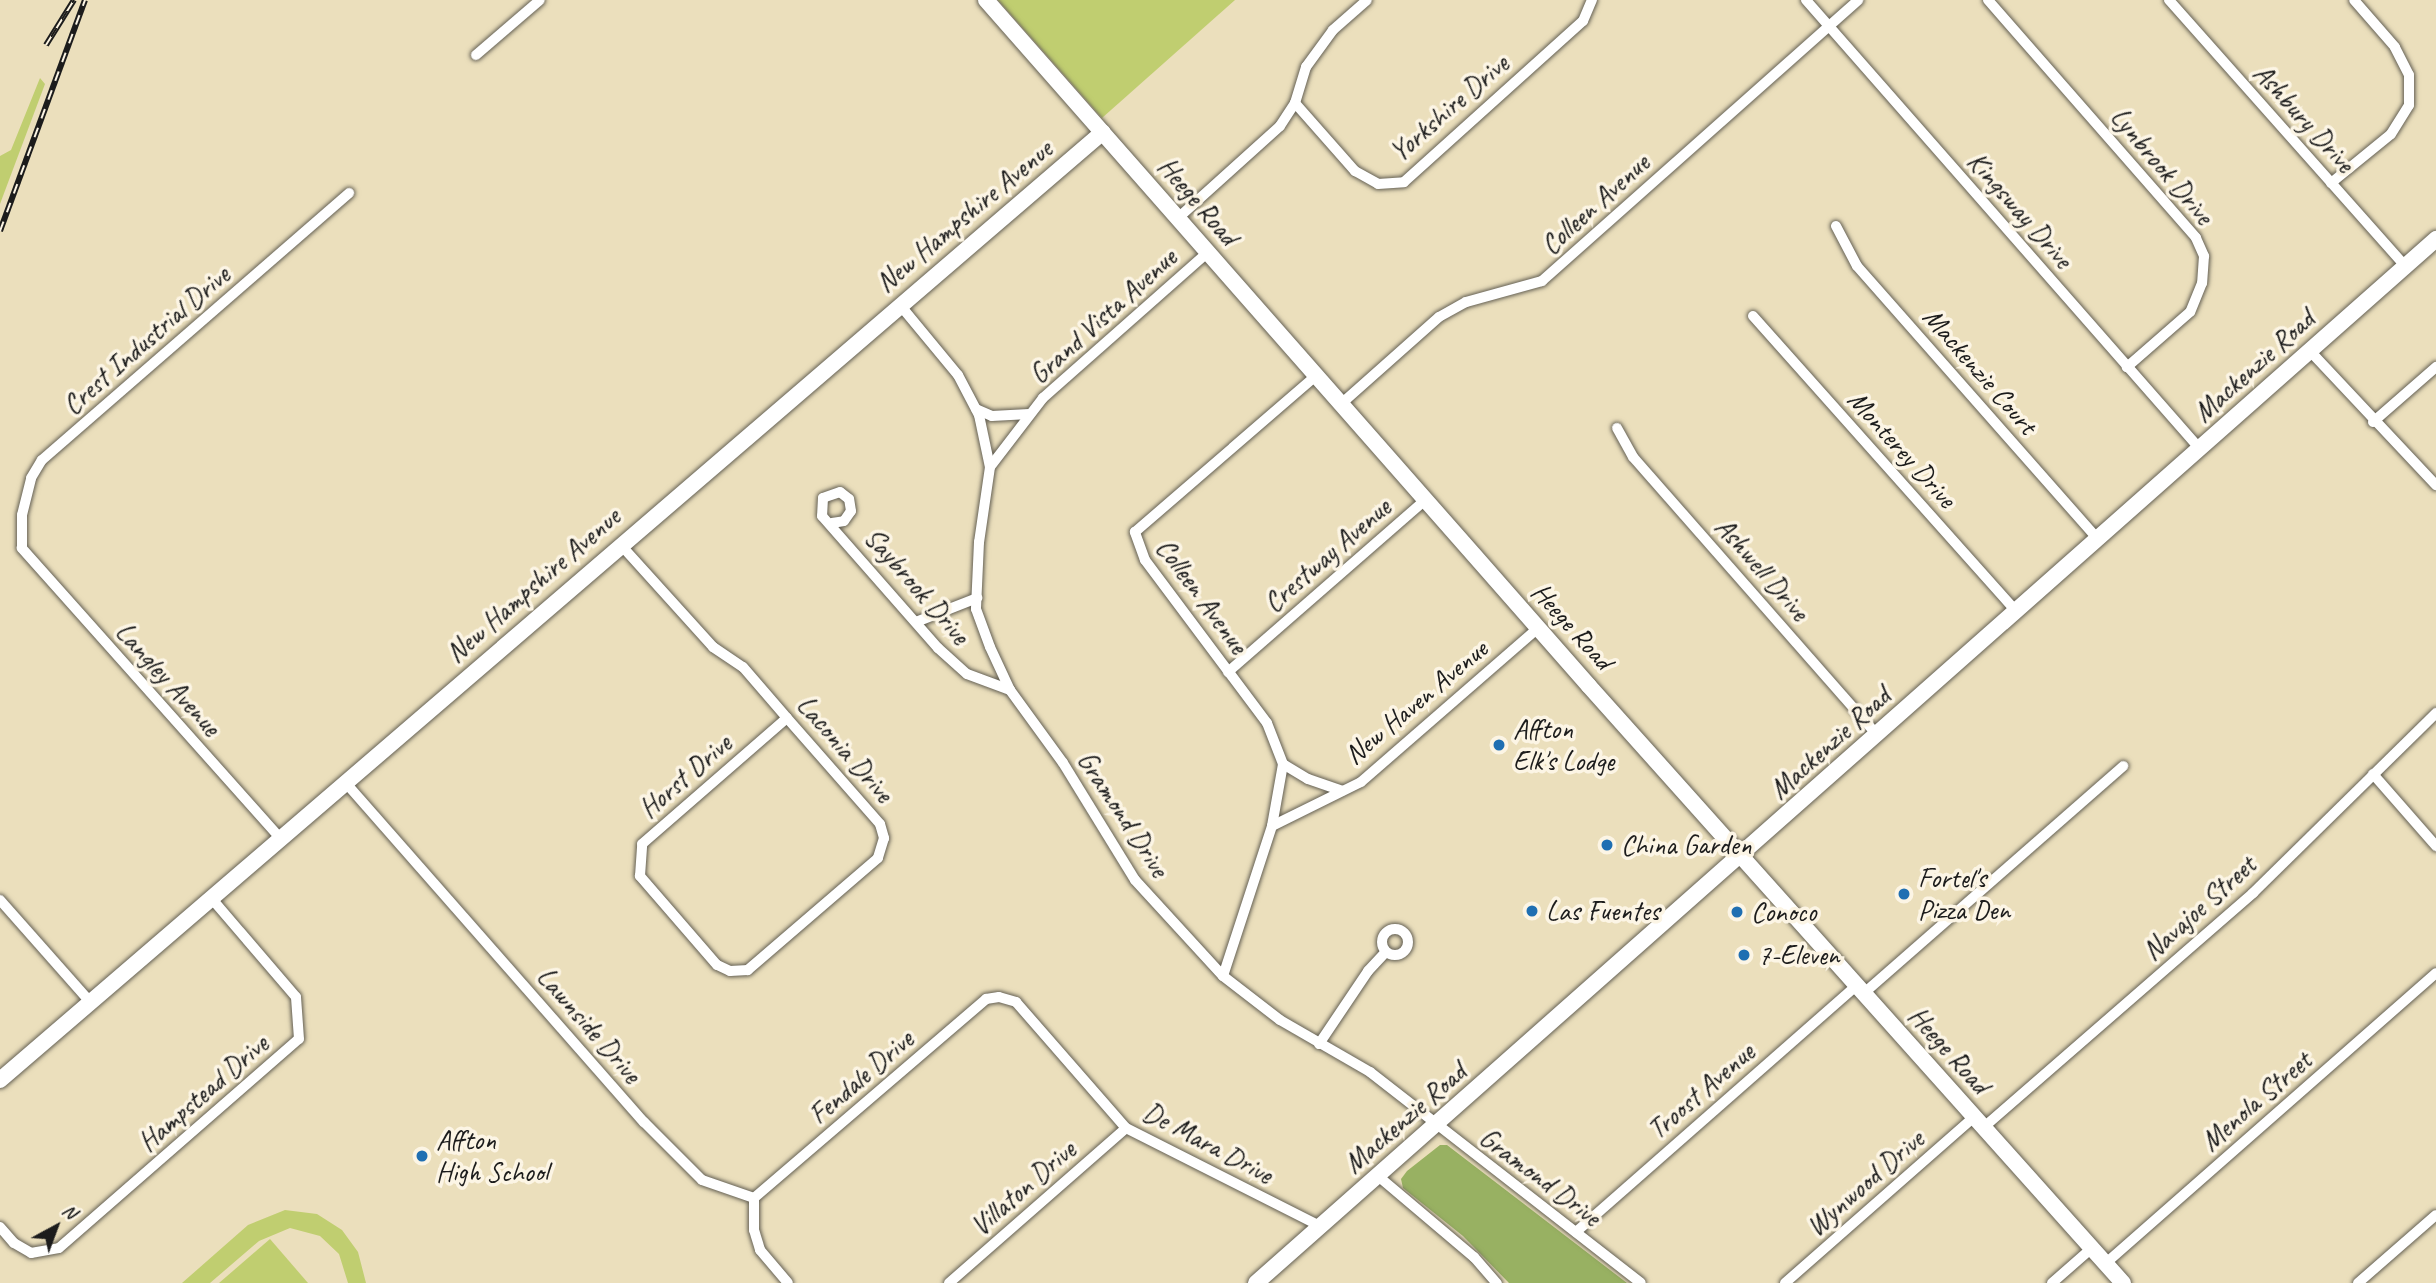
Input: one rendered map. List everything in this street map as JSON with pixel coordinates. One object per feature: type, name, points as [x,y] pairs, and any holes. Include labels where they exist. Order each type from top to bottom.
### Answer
[{"type":"street","points":[[476,55],[540,0]]},
{"type":"street","name":"Heege Road","points":[[986,0],[1538,628],[2123,1283]]},
{"type":"street","points":[[1178,218],[1279,126],[1295,103],[1306,67],[1333,30],[1367,0]]},
{"type":"street","name":"Yorkshire Drive","points":[[1295,103],[1355,171],[1378,184],[1404,182],[1583,21],[1592,0]]},
{"type":"street","name":"Kingsway Drive","points":[[1805,0],[2200,449]]},
{"type":"street","name":"Colleen Avenue","points":[[1341,404],[1439,317],[1466,302],[1542,281],[1857,0]]},
{"type":"street","name":"Lynbrook Drive","points":[[1988,0],[2196,238],[2204,256],[2202,284],[2190,312],[2127,367]]},
{"type":"street","name":"Ashbury Drive","points":[[2169,0],[2405,266]]},
{"type":"street","points":[[2331,183],[2391,134],[2409,105],[2409,75],[2395,47],[2354,0]]},
{"type":"street","name":"New Hampshire Avenue","points":[[0,1080],[620,544],[1103,132]]},
{"type":"street","name":"Crest Industrial Drive","points":[[22,548],[24,501],[41,460],[349,193]]},
{"type":"street","name":"Mackenzie Court","points":[[1836,226],[1857,267],[2098,539]]},
{"type":"street","name":"Mackenzie Road","points":[[1256,1283],[1743,856],[2436,239]]},
{"type":"street","name":"Grand Vista Avenue","points":[[990,467],[1029,414],[1208,253]]},
{"type":"street","name":"Gramond Drive","points":[[900,306],[958,375],[976,409],[990,467],[979,542],[977,598],[990,647],[1010,690],[1063,762],[1135,880],[1223,976],[1319,1044],[1370,1072],[1434,1126],[1642,1283]]},
{"type":"street","name":"Monterey Drive","points":[[1753,316],[2017,612]]},
{"type":"street","points":[[2310,351],[2436,485]]},
{"type":"street","points":[[2374,422],[2436,367]]},
{"type":"street","name":"Colleen Avenue","points":[[1283,764],[1267,723],[1145,561],[1135,532],[1316,376]]},
{"type":"street","name":"Grand Vista Avenue","points":[[976,409],[992,416],[1029,414]]},
{"type":"street","name":"Ashwell Drive","points":[[1617,428],[1633,457],[1878,736]]},
{"type":"street","name":"Crestway Avenue","points":[[1228,672],[1425,500]]},
{"type":"street","name":"Saybrook Drive","points":[[832,523],[916,622],[967,674],[1010,690]]},
{"type":"street","name":"Laconia Drive","points":[[620,544],[695,629],[743,667],[880,824],[884,838],[878,858],[748,970],[730,971]]},
{"type":"street","name":"Langley Avenue","points":[[22,548],[281,839]]},
{"type":"street","points":[[916,622],[977,598]]},
{"type":"street","name":"New Haven Avenue","points":[[1272,826],[1361,782],[1538,628]]},
{"type":"street","name":"Navajoe Street","points":[[1979,1122],[2253,893],[2436,713]]},
{"type":"street","name":"Horst Drive","points":[[730,971],[718,965],[640,876],[642,844],[787,718]]},
{"type":"street","points":[[1223,976],[1272,826],[1283,764],[1308,779],[1342,791]]},
{"type":"street","name":"Troost Avenue","points":[[1576,1232],[2123,766]]},
{"type":"street","points":[[2373,774],[2436,846]]},
{"type":"street","name":"Lawnside Drive","points":[[345,782],[654,1131],[702,1180],[754,1198]]},
{"type":"street","name":"Hampstead Drive","points":[[0,1227],[14,1243],[31,1253],[59,1248],[299,1039],[296,997],[212,899]]},
{"type":"street","points":[[0,900],[91,1003]]},
{"type":"street","points":[[1319,1044],[1367,971],[1386,952]]},
{"type":"street","name":"Menola Street","points":[[2106,1263],[2436,973]]},
{"type":"street","name":"Fendale Drive","points":[[754,1198],[986,999],[999,997]]},
{"type":"street","name":"De Mara Drive","points":[[999,997],[1016,1002],[1126,1128],[1320,1226]]},
{"type":"street","name":"Wynwood Drive","points":[[1785,1283],[1979,1122]]},
{"type":"street","name":"Villaton Drive","points":[[949,1283],[1126,1128]]},
{"type":"street","points":[[1378,1175],[1474,1257],[1497,1283]]},
{"type":"street","points":[[754,1198],[754,1230],[760,1250],[788,1283]]},
{"type":"street","points":[[2358,1283],[2436,1215]]},
{"type":"street","points":[[2052,1283],[2092,1248]]},
{"type":"green space","points":[[998,0],[1235,0],[1102,118]]},
{"type":"green space","points":[[40,78],[45,84],[0,204],[0,156],[11,150]]},
{"type":"green space","points":[[1440,1145],[1447,1145],[1627,1283],[1509,1283],[1463,1236],[1403,1188],[1401,1179],[1407,1171]]},
{"type":"green space","points":[[285,1210],[317,1214],[342,1230],[358,1252],[366,1283],[348,1283],[339,1254],[320,1236],[290,1228],[259,1241],[210,1283],[182,1283],[248,1225]]},
{"type":"green space","points":[[270,1239],[308,1283],[219,1283]]},
{"type":"railway","points":[[46,45],[74,0]]},
{"type":"railway","points":[[0,231],[85,0]]},
{"type":"place","name":"Affton Elk's Lodge","points":[[1499,745]]},
{"type":"place","name":"China Garden","points":[[1607,845]]},
{"type":"place","name":"Fortel's Pizza Den","points":[[1904,894]]},
{"type":"place","name":"Las Fuentes","points":[[1532,911]]},
{"type":"place","name":"Conoco","points":[[1737,912]]},
{"type":"place","name":"7-Eleven","points":[[1744,955]]},
{"type":"place","name":"Affton High School","points":[[422,1156]]}]
